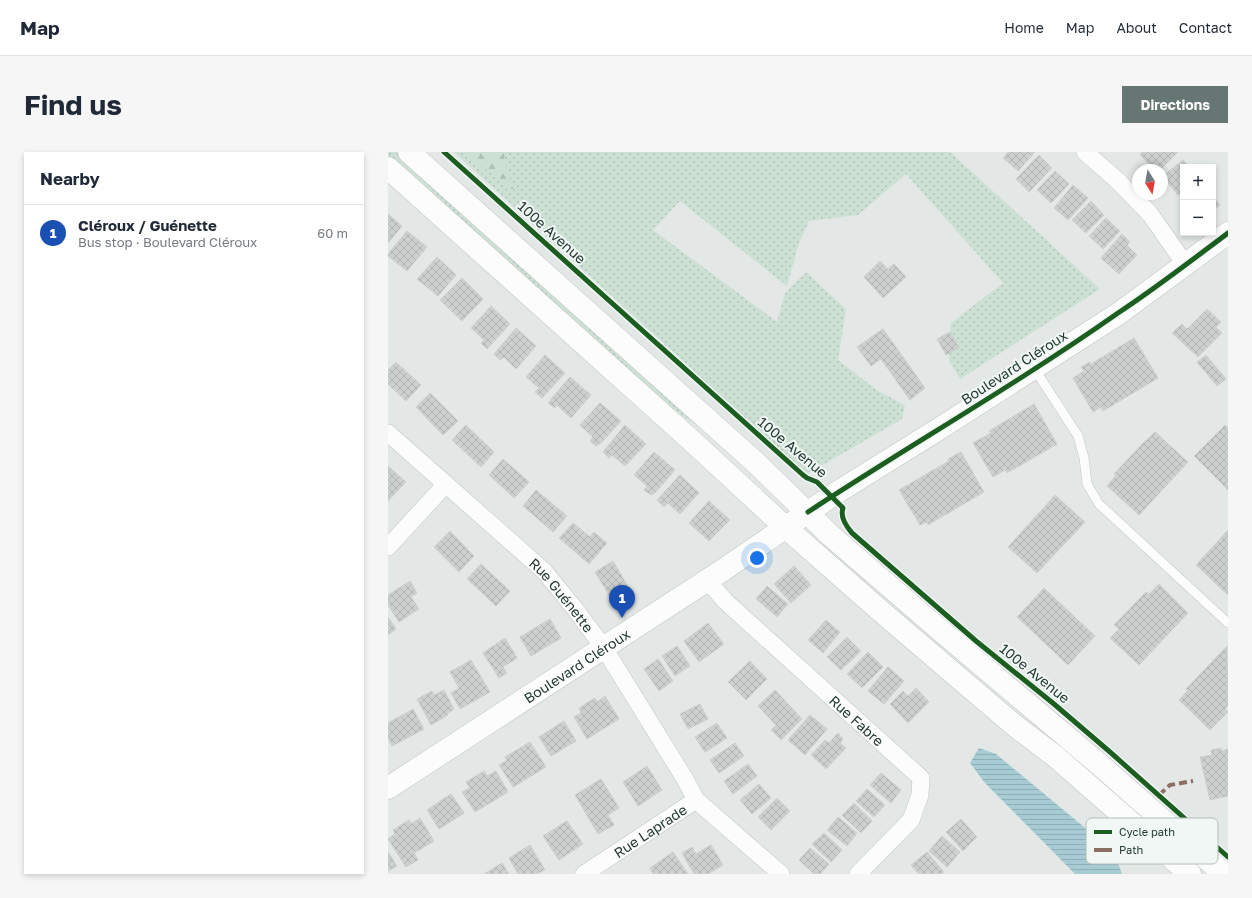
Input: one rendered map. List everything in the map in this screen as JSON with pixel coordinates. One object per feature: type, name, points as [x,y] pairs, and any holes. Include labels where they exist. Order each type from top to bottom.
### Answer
[{"type":"street","name":"100e Avenue","points":[[409,152],[755,462],[830,535],[899,596],[1100,765],[1160,818]]},
{"type":"street","points":[[1085,152],[1118,181],[1150,214],[1185,264]]},
{"type":"street","points":[[388,168],[889,619],[1014,725],[1056,757],[1126,818]]},
{"type":"street","name":"Boulevard Cléroux","points":[[388,788],[708,580],[836,493],[1118,314],[1228,233]]},
{"type":"street","name":"Rue Guénette","points":[[388,433],[544,571],[576,609],[604,648],[685,779],[696,800],[781,874]]},
{"type":"street","points":[[388,547],[446,484]]},
{"type":"street","name":"Rue Fabre","points":[[708,580],[725,601],[921,778],[920,795],[911,820],[858,874]]},
{"type":"street","name":"Rue Laprade","points":[[584,874],[696,800]]},
{"type":"street","points":[[1179,864],[1190,874]]},
{"type":"street","name":"100e Avenue","points":[[1213,864],[1224,874]]},
{"type":"lane","points":[[1034,368],[1078,436],[1084,458],[1087,484],[1099,504],[1228,623]]},
{"type":"green space","points":[[388,152],[398,152],[705,429],[703,430],[646,390],[388,157]]},
{"type":"green space","points":[[454,152],[950,152],[1100,289],[960,379],[949,360],[951,323],[1003,283],[906,174],[858,215],[809,221],[799,243],[787,286],[680,201],[653,230],[777,322],[785,293],[806,272],[846,309],[838,360],[878,391],[905,405],[902,419],[807,474]]},
{"type":"green space","points":[[464,152],[506,152],[504,158],[514,192]]},
{"type":"water","points":[[979,748],[996,754],[1086,829],[1086,864],[1118,864],[1122,874],[1075,874],[985,783],[970,763]]},
{"type":"building","points":[[1008,152],[1035,152],[1018,171],[1003,158]]},
{"type":"building","points":[[1142,152],[1178,152],[1166,164],[1149,164],[1140,155]]},
{"type":"building","points":[[1039,155],[1052,168],[1029,192],[1016,179]]},
{"type":"building","points":[[1183,160],[1186,164],[1180,164],[1180,193],[1178,195],[1168,182],[1168,172]]},
{"type":"building","points":[[1055,171],[1069,184],[1051,203],[1037,190]]},
{"type":"building","points":[[1073,185],[1088,198],[1068,220],[1054,208]]},
{"type":"building","points":[[1216,200],[1220,205],[1216,208]]},
{"type":"building","points":[[1091,201],[1104,215],[1086,233],[1072,220]]},
{"type":"building","points":[[388,214],[402,226],[388,243]]},
{"type":"building","points":[[1106,218],[1120,231],[1103,249],[1089,236]]},
{"type":"building","points":[[407,231],[427,247],[407,271],[388,256],[388,254]]},
{"type":"building","points":[[1122,234],[1130,242],[1127,245],[1137,255],[1119,274],[1101,258]]},
{"type":"building","points":[[437,257],[456,275],[438,296],[417,279]]},
{"type":"building","points":[[880,261],[888,269],[894,264],[906,277],[883,298],[864,277]]},
{"type":"building","points":[[462,278],[483,299],[462,321],[440,300]]},
{"type":"building","points":[[491,306],[510,324],[487,349],[481,343],[484,340],[471,328]]},
{"type":"building","points":[[1207,309],[1221,322],[1216,327],[1222,333],[1198,357],[1172,333],[1182,324],[1187,329]]},
{"type":"building","points":[[516,328],[536,346],[516,369],[504,357],[500,360],[494,354]]},
{"type":"building","points":[[883,329],[925,388],[910,400],[881,359],[871,366],[857,347]]},
{"type":"building","points":[[950,332],[959,348],[946,355],[937,339]]},
{"type":"building","points":[[1134,338],[1158,378],[1103,411],[1101,407],[1093,412],[1073,378],[1084,371],[1081,367],[1090,362],[1091,364]]},
{"type":"building","points":[[545,355],[565,373],[542,398],[535,392],[539,388],[526,377]]},
{"type":"building","points":[[1206,355],[1226,379],[1217,386],[1197,362]]},
{"type":"building","points":[[396,362],[421,385],[406,401],[388,384],[388,370]]},
{"type":"building","points":[[570,377],[591,395],[571,418],[557,405],[555,408],[548,403]]},
{"type":"building","points":[[430,393],[458,421],[443,435],[416,407]]},
{"type":"building","points":[[600,403],[621,421],[601,443],[596,446],[590,441],[593,437],[580,425]]},
{"type":"building","points":[[1034,404],[1057,444],[1007,473],[1005,470],[993,477],[973,443],[991,433],[989,431]]},
{"type":"building","points":[[466,425],[494,452],[481,467],[452,440]]},
{"type":"building","points":[[625,425],[646,444],[625,466],[612,455],[609,458],[603,452]]},
{"type":"building","points":[[1225,425],[1228,428],[1228,490],[1194,456]]},
{"type":"building","points":[[1155,432],[1188,462],[1139,515],[1107,486],[1116,475],[1114,474]]},
{"type":"building","points":[[654,452],[675,470],[655,493],[651,495],[644,490],[647,486],[634,475]]},
{"type":"building","points":[[961,452],[984,492],[928,525],[927,522],[920,525],[899,490],[949,461],[948,459]]},
{"type":"building","points":[[503,459],[529,482],[514,498],[489,475]]},
{"type":"building","points":[[388,466],[406,482],[388,501]]},
{"type":"building","points":[[680,475],[699,493],[680,514],[668,503],[664,507],[657,500]]},
{"type":"building","points":[[536,490],[567,516],[553,532],[523,506]]},
{"type":"building","points":[[1055,495],[1085,522],[1037,573],[1008,547]]},
{"type":"building","points":[[709,501],[730,520],[709,541],[689,523]]},
{"type":"building","points":[[573,523],[590,537],[594,532],[607,543],[589,564],[559,538]]},
{"type":"building","points":[[1228,530],[1228,595],[1196,565]]},
{"type":"building","points":[[450,531],[474,556],[459,572],[434,547]]},
{"type":"building","points":[[613,561],[633,595],[615,605],[595,572]]},
{"type":"building","points":[[481,564],[510,591],[496,606],[467,579]]},
{"type":"building","points":[[794,566],[811,585],[791,603],[774,584]]},
{"type":"building","points":[[410,581],[417,593],[411,597],[419,609],[399,622],[388,605],[388,595]]},
{"type":"building","points":[[1159,584],[1188,613],[1139,665],[1110,638],[1119,629],[1114,625],[1146,592],[1149,594]]},
{"type":"building","points":[[767,586],[788,604],[777,617],[756,599]]},
{"type":"building","points":[[1044,588],[1095,636],[1068,665],[1017,617]]},
{"type":"building","points":[[388,617],[396,629],[388,635]]},
{"type":"building","points":[[550,619],[561,638],[531,656],[520,637]]},
{"type":"building","points":[[826,620],[840,632],[823,653],[808,640]]},
{"type":"building","points":[[708,623],[724,644],[699,662],[684,641]]},
{"type":"building","points":[[847,637],[861,651],[841,670],[827,657]]},
{"type":"building","points":[[505,638],[517,658],[503,667],[507,673],[499,678],[483,653]]},
{"type":"building","points":[[677,646],[690,666],[675,676],[662,656]]},
{"type":"building","points":[[1227,646],[1228,705],[1225,709],[1228,712],[1210,730],[1179,700],[1188,690],[1186,689]]},
{"type":"building","points":[[868,652],[883,667],[862,688],[847,674]]},
{"type":"building","points":[[658,659],[673,681],[659,691],[644,669]]},
{"type":"building","points":[[471,660],[490,692],[460,709],[451,693],[459,688],[450,672]]},
{"type":"building","points":[[750,661],[767,679],[746,700],[728,682]]},
{"type":"building","points":[[888,667],[904,681],[884,704],[868,691]]},
{"type":"building","points":[[916,688],[929,702],[908,723],[890,704],[903,691],[908,696]]},
{"type":"building","points":[[444,690],[454,709],[447,714],[448,715],[431,725],[417,699],[432,691],[434,695]]},
{"type":"building","points":[[775,690],[802,719],[781,740],[771,730],[776,725],[758,706]]},
{"type":"building","points":[[605,696],[619,719],[587,739],[574,717],[581,713],[579,708],[595,698],[597,702]]},
{"type":"building","points":[[700,704],[708,719],[688,729],[680,714]]},
{"type":"building","points":[[413,709],[424,729],[392,746],[388,738],[388,723]]},
{"type":"building","points":[[810,715],[827,729],[805,755],[788,740]]},
{"type":"building","points":[[564,721],[576,741],[551,756],[539,737]]},
{"type":"building","points":[[717,723],[727,738],[705,752],[695,737]]},
{"type":"building","points":[[838,733],[843,739],[840,743],[846,748],[826,769],[811,755],[825,740],[829,743]]},
{"type":"building","points":[[530,742],[546,767],[513,787],[499,765],[507,760],[505,757]]},
{"type":"building","points":[[735,743],[744,756],[719,773],[710,760]]},
{"type":"building","points":[[1221,748],[1222,751],[1228,749],[1228,796],[1210,800],[1200,757],[1212,755],[1211,750]]},
{"type":"building","points":[[748,764],[757,776],[733,794],[724,781]]},
{"type":"building","points":[[647,766],[662,790],[638,806],[623,782]]},
{"type":"building","points":[[484,771],[487,776],[496,771],[508,792],[475,812],[462,792],[470,788],[466,782]]},
{"type":"building","points":[[881,773],[901,790],[891,803],[870,785]]},
{"type":"building","points":[[601,779],[619,808],[608,815],[614,825],[598,834],[575,795]]},
{"type":"building","points":[[759,784],[771,798],[752,814],[740,800]]},
{"type":"building","points":[[867,789],[885,805],[874,817],[856,801]]},
{"type":"building","points":[[451,794],[464,813],[439,829],[427,810]]},
{"type":"building","points":[[777,798],[790,811],[771,830],[758,817]]},
{"type":"building","points":[[854,803],[872,821],[861,833],[842,815]]},
{"type":"building","points":[[838,817],[857,833],[847,846],[827,830]]},
{"type":"building","points":[[420,818],[434,841],[414,853],[418,860],[406,867],[388,839],[395,834],[393,830],[409,820],[411,824]]},
{"type":"building","points":[[961,819],[977,837],[963,851],[946,832]]},
{"type":"building","points":[[567,821],[583,844],[559,860],[543,836]]},
{"type":"building","points":[[824,833],[842,850],[831,862],[812,844]]},
{"type":"building","points":[[942,836],[960,852],[947,867],[929,851]]},
{"type":"building","points":[[530,845],[545,870],[537,874],[518,874],[509,858]]},
{"type":"building","points":[[711,845],[723,865],[708,874],[694,874],[682,853],[692,847],[696,854]]},
{"type":"building","points":[[810,848],[829,864],[820,874],[814,874],[799,860]]},
{"type":"building","points":[[388,852],[397,866],[388,871]]},
{"type":"building","points":[[673,852],[688,874],[653,874],[650,868]]},
{"type":"building","points":[[927,852],[944,872],[941,874],[919,874],[911,865]]},
{"type":"building","points":[[502,863],[509,874],[484,874]]},
{"type":"marked path","points":[[1159,795],[1170,785],[1193,781]]},
{"type":"cycle path","points":[[444,152],[803,475],[817,482],[843,508],[842,514],[844,521],[852,533],[976,641],[1054,704],[1110,752],[1184,818]]},
{"type":"cycle path","points":[[808,512],[1041,365],[1160,284],[1228,233]]},
{"type":"cycle path","points":[[1218,848],[1228,857]]},
{"type":"place","name":"Cléroux / Guénette","points":[[622,618]]}]
